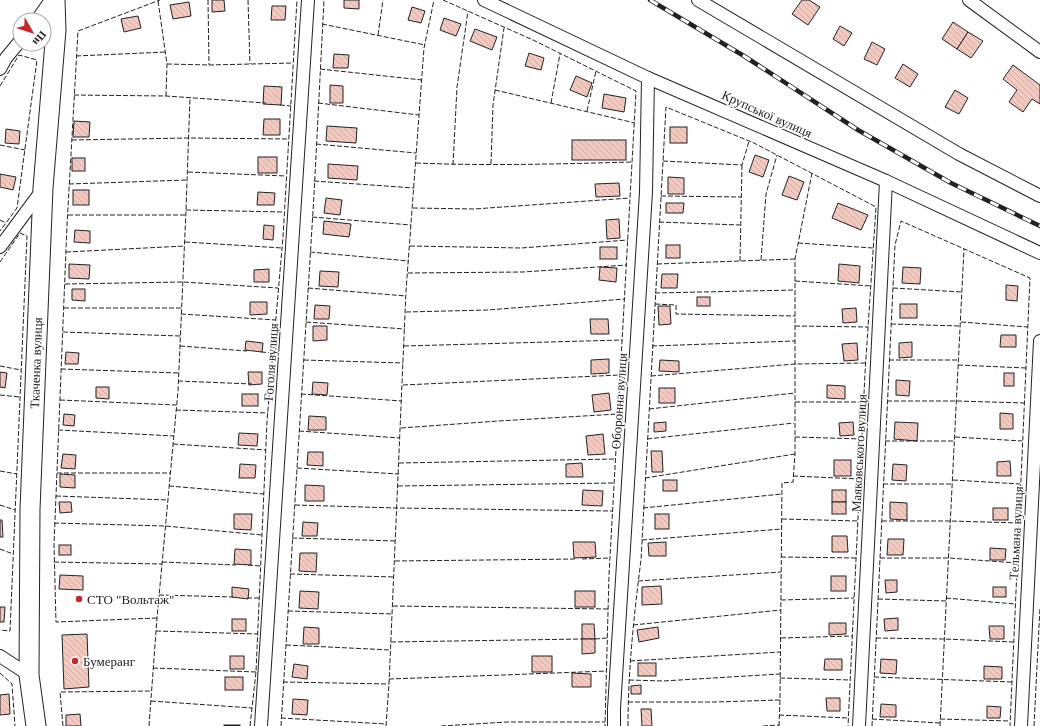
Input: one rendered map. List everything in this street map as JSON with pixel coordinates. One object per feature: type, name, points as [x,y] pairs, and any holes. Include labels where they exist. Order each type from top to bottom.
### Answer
[{"type":"main road","name":"Ткаченка вулиця","points":[[36,726],[29,675],[30,509],[43,188],[56,30],[55,0]]},
{"type":"street","points":[[43,12],[52,0]]},
{"type":"street","name":"Гоголя вулиця","points":[[261,726],[308,0]]},
{"type":"street","name":"Крупської вулиця","points":[[484,0],[648,78],[886,181],[1040,253]]},
{"type":"street","points":[[698,0],[959,154],[1040,196]]},
{"type":"street","points":[[969,0],[1040,52]]},
{"type":"street","points":[[0,69],[12,51]]},
{"type":"street","name":"Оборонна вулиця","points":[[614,726],[646,192],[648,78]]},
{"type":"street","name":"Маяковського вулиця","points":[[859,726],[886,181]]},
{"type":"street","points":[[0,247],[43,188]]},
{"type":"street","name":"Тельмана вулиця","points":[[1021,726],[1040,341]]},
{"type":"street","points":[[0,656],[29,675]]},
{"type":"building","points":[[212,0],[224,0],[225,11],[212,12]]},
{"type":"building","points":[[344,0],[359,0],[359,9],[344,8]]},
{"type":"building","points":[[802,0],[809,0],[820,7],[808,25],[792,14]]},
{"type":"building","points":[[189,2],[191,16],[173,19],[170,5]]},
{"type":"building","points":[[272,6],[286,6],[285,20],[271,20]]},
{"type":"building","points":[[412,7],[425,11],[421,23],[408,20]]},
{"type":"building","points":[[138,16],[141,28],[124,32],[121,19]]},
{"type":"building","points":[[444,18],[461,24],[456,36],[440,30]]},
{"type":"building","points":[[953,22],[968,32],[957,49],[942,39]]},
{"type":"building","points":[[840,26],[852,33],[844,46],[833,39]]},
{"type":"building","points":[[475,29],[497,37],[492,50],[470,41]]},
{"type":"building","points":[[968,32],[983,41],[971,58],[957,49]]},
{"type":"building","points":[[872,42],[885,49],[877,65],[864,59]]},
{"type":"building","points":[[529,53],[544,58],[541,70],[525,66]]},
{"type":"building","points":[[334,54],[349,55],[348,68],[333,68]]},
{"type":"building","points":[[903,64],[918,74],[910,87],[895,78]]},
{"type":"building","points":[[1013,65],[1040,85],[1040,104],[1032,99],[1023,112],[1009,102],[1017,90],[1003,79]]},
{"type":"building","points":[[576,76],[592,83],[587,97],[570,90]]},
{"type":"building","points":[[330,85],[343,86],[343,103],[330,103]]},
{"type":"building","points":[[264,86],[282,87],[281,105],[263,104]]},
{"type":"building","points":[[955,90],[968,98],[959,114],[945,107]]},
{"type":"building","points":[[604,94],[626,98],[624,112],[602,108]]},
{"type":"building","points":[[264,119],[280,119],[280,135],[263,135]]},
{"type":"building","points":[[74,121],[90,122],[89,137],[73,137]]},
{"type":"building","points":[[327,126],[357,128],[356,143],[326,141]]},
{"type":"building","points":[[670,127],[687,127],[687,143],[670,143]]},
{"type":"building","points":[[6,129],[20,131],[19,144],[5,143]]},
{"type":"building","points":[[572,140],[626,140],[626,160],[572,160]]},
{"type":"building","points":[[755,155],[769,160],[763,177],[749,172]]},
{"type":"building","points":[[258,157],[277,157],[277,173],[258,173]]},
{"type":"building","points":[[72,158],[85,158],[85,171],[72,171]]},
{"type":"building","points":[[328,164],[358,166],[357,180],[328,178]]},
{"type":"building","points":[[0,174],[16,177],[13,190],[0,187]]},
{"type":"building","points":[[789,176],[804,182],[797,200],[782,195]]},
{"type":"building","points":[[668,177],[684,178],[684,194],[668,194]]},
{"type":"building","points":[[619,183],[620,196],[596,197],[595,184]]},
{"type":"building","points":[[73,190],[89,190],[89,205],[73,205]]},
{"type":"building","points":[[258,192],[275,193],[274,205],[257,205]]},
{"type":"building","points":[[326,198],[342,200],[340,215],[324,213]]},
{"type":"building","points":[[666,203],[684,203],[683,213],[666,213]]},
{"type":"building","points":[[838,203],[868,215],[861,230],[832,218]]},
{"type":"building","points":[[619,219],[620,238],[607,239],[606,220]]},
{"type":"building","points":[[324,221],[351,224],[349,237],[323,234]]},
{"type":"building","points":[[264,225],[274,226],[273,240],[263,239]]},
{"type":"building","points":[[75,230],[90,231],[90,243],[74,242]]},
{"type":"building","points":[[666,245],[680,245],[680,258],[666,258]]},
{"type":"building","points":[[600,247],[617,247],[617,259],[600,259]]},
{"type":"building","points":[[69,264],[90,265],[89,279],[69,278]]},
{"type":"building","points":[[839,264],[860,266],[859,283],[838,281]]},
{"type":"building","points":[[600,267],[617,268],[616,282],[599,280]]},
{"type":"building","points":[[903,267],[921,268],[920,284],[902,283]]},
{"type":"building","points":[[269,269],[269,282],[254,282],[254,270]]},
{"type":"building","points":[[320,271],[339,272],[338,287],[319,286]]},
{"type":"building","points":[[662,274],[678,274],[677,288],[661,288]]},
{"type":"building","points":[[1006,285],[1018,286],[1017,301],[1006,300]]},
{"type":"building","points":[[72,289],[85,289],[85,301],[72,300]]},
{"type":"building","points":[[697,297],[710,297],[710,306],[697,306]]},
{"type":"building","points":[[250,302],[267,302],[267,314],[250,315]]},
{"type":"building","points":[[900,304],[917,304],[917,318],[900,318]]},
{"type":"building","points":[[315,305],[330,306],[329,319],[314,319]]},
{"type":"building","points":[[658,306],[670,306],[671,324],[659,325]]},
{"type":"building","points":[[856,308],[857,322],[843,323],[842,309]]},
{"type":"building","points":[[590,319],[608,319],[609,334],[591,334]]},
{"type":"building","points":[[313,326],[327,326],[327,340],[313,341]]},
{"type":"building","points":[[1001,335],[1016,335],[1016,347],[1000,347]]},
{"type":"building","points":[[246,341],[263,343],[262,352],[245,350]]},
{"type":"building","points":[[912,342],[912,357],[899,358],[899,343]]},
{"type":"building","points":[[857,343],[858,360],[844,361],[842,344]]},
{"type":"building","points":[[66,352],[79,353],[78,364],[65,364]]},
{"type":"building","points":[[609,359],[609,373],[591,374],[591,360]]},
{"type":"building","points":[[660,360],[679,361],[679,372],[659,371]]},
{"type":"building","points":[[0,372],[7,373],[5,388],[0,387]]},
{"type":"building","points":[[248,372],[262,372],[262,384],[249,385]]},
{"type":"building","points":[[1004,373],[1014,373],[1014,386],[1004,386]]},
{"type":"building","points":[[896,380],[910,381],[909,396],[896,395]]},
{"type":"building","points":[[313,382],[328,383],[327,395],[312,394]]},
{"type":"building","points":[[827,385],[845,386],[845,399],[827,398]]},
{"type":"building","points":[[96,387],[109,387],[109,399],[96,398]]},
{"type":"building","points":[[659,388],[675,388],[675,403],[659,403]]},
{"type":"building","points":[[609,393],[611,410],[594,412],[592,395]]},
{"type":"building","points":[[242,394],[258,394],[258,406],[242,406]]},
{"type":"building","points":[[1000,413],[1013,414],[1013,429],[1000,429]]},
{"type":"building","points":[[64,414],[75,415],[74,426],[63,425]]},
{"type":"building","points":[[309,416],[326,417],[326,430],[308,430]]},
{"type":"building","points":[[666,422],[666,431],[654,432],[654,423]]},
{"type":"building","points":[[853,422],[854,435],[840,436],[839,423]]},
{"type":"building","points":[[895,422],[918,423],[917,441],[894,439]]},
{"type":"building","points":[[239,433],[258,434],[257,446],[238,445]]},
{"type":"building","points":[[603,434],[605,454],[588,455],[586,436]]},
{"type":"building","points":[[651,451],[662,451],[663,472],[652,472]]},
{"type":"building","points":[[308,452],[323,452],[323,466],[307,465]]},
{"type":"building","points":[[63,454],[76,455],[75,469],[61,468]]},
{"type":"building","points":[[834,460],[851,460],[851,476],[834,476]]},
{"type":"building","points":[[1010,461],[1011,476],[997,476],[997,462]]},
{"type":"building","points":[[582,463],[583,477],[566,477],[566,464]]},
{"type":"building","points":[[240,464],[256,465],[255,478],[239,478]]},
{"type":"building","points":[[893,464],[907,465],[906,481],[892,480]]},
{"type":"building","points":[[60,474],[75,475],[75,488],[60,487]]},
{"type":"building","points":[[663,480],[677,480],[677,491],[663,491]]},
{"type":"building","points":[[305,485],[324,486],[324,501],[305,501]]},
{"type":"building","points":[[583,490],[603,491],[602,506],[582,505]]},
{"type":"building","points":[[832,490],[846,490],[846,502],[832,502]]},
{"type":"building","points":[[59,502],[71,502],[72,512],[60,513]]},
{"type":"building","points":[[832,502],[846,502],[846,514],[832,514]]},
{"type":"building","points":[[890,502],[907,503],[907,520],[890,519]]},
{"type":"building","points":[[993,508],[1008,508],[1008,520],[993,520]]},
{"type":"building","points":[[234,514],[252,514],[251,530],[234,529]]},
{"type":"building","points":[[655,514],[669,514],[669,529],[655,529]]},
{"type":"building","points":[[0,520],[2,520],[3,537],[0,537]]},
{"type":"building","points":[[303,522],[318,523],[317,536],[302,536]]},
{"type":"building","points":[[832,536],[847,536],[848,552],[832,552]]},
{"type":"building","points":[[888,539],[904,539],[903,555],[887,555]]},
{"type":"building","points":[[573,542],[595,542],[596,557],[574,558]]},
{"type":"building","points":[[666,542],[666,556],[649,556],[648,543]]},
{"type":"building","points":[[59,545],[71,545],[71,555],[59,555]]},
{"type":"building","points":[[990,548],[1006,549],[1005,560],[990,560]]},
{"type":"building","points":[[235,549],[251,550],[251,565],[234,564]]},
{"type":"building","points":[[300,553],[317,553],[316,572],[299,571]]},
{"type":"building","points":[[60,575],[83,576],[83,590],[59,589]]},
{"type":"building","points":[[831,576],[846,576],[846,591],[831,591]]},
{"type":"building","points":[[885,580],[897,580],[897,592],[886,593]]},
{"type":"building","points":[[661,586],[662,604],[642,605],[642,587]]},
{"type":"building","points":[[232,587],[249,589],[248,599],[232,597]]},
{"type":"building","points":[[993,587],[1006,587],[1006,597],[993,597]]},
{"type":"building","points":[[300,591],[319,592],[318,609],[299,608]]},
{"type":"building","points":[[575,591],[595,591],[595,607],[575,607]]},
{"type":"building","points":[[0,607],[5,607],[4,622],[0,622]]},
{"type":"building","points":[[898,618],[898,630],[885,631],[884,619]]},
{"type":"building","points":[[232,619],[246,619],[246,631],[232,631]]},
{"type":"building","points":[[829,623],[846,623],[846,634],[829,635]]},
{"type":"building","points":[[582,624],[594,624],[595,639],[582,639]]},
{"type":"building","points":[[989,626],[1004,626],[1004,639],[990,639]]},
{"type":"building","points":[[304,627],[319,628],[319,644],[303,644]]},
{"type":"building","points":[[658,627],[659,638],[639,642],[637,630]]},
{"type":"building","name":"Бумеранг","points":[[87,634],[89,687],[64,689],[62,635]]},
{"type":"building","points":[[582,639],[595,639],[595,653],[582,654]]},
{"type":"building","points":[[230,656],[244,656],[244,669],[230,669]]},
{"type":"building","points":[[532,656],[552,656],[552,672],[532,672]]},
{"type":"building","points":[[825,659],[842,659],[842,670],[824,670]]},
{"type":"building","points":[[881,659],[897,660],[896,674],[880,673]]},
{"type":"building","points":[[638,663],[656,663],[656,676],[638,676]]},
{"type":"building","points":[[294,664],[308,666],[307,679],[292,677]]},
{"type":"building","points":[[984,666],[1002,667],[1002,679],[984,679]]},
{"type":"building","points":[[572,673],[591,674],[591,687],[572,687]]},
{"type":"building","points":[[225,677],[243,677],[243,690],[225,690]]},
{"type":"building","points":[[641,685],[641,694],[631,694],[631,686]]},
{"type":"building","points":[[9,694],[10,714],[0,715],[0,695]]},
{"type":"building","points":[[826,698],[840,698],[840,711],[827,711]]},
{"type":"building","points":[[293,699],[308,700],[307,715],[292,714]]},
{"type":"building","points":[[881,704],[896,705],[896,717],[880,717]]},
{"type":"building","points":[[987,706],[1001,707],[1000,718],[987,718]]},
{"type":"building","points":[[641,709],[651,709],[652,726],[642,726]]},
{"type":"building","points":[[80,714],[81,726],[66,726],[66,715]]},
{"type":"building","points":[[240,725],[240,726],[224,726]]},
{"type":"railway","points":[[650,0],[744,56],[858,130],[951,183],[1040,226]]},
{"type":"fence","points":[[157,618],[56,622],[54,545],[67,225],[78,31],[160,0]]},
{"type":"fence","points":[[208,0],[209,65]]},
{"type":"fence","points":[[248,0],[250,64]]},
{"type":"fence","points":[[250,726],[256,672],[267,421],[283,237],[297,0]]},
{"type":"fence","points":[[281,726],[314,195],[324,0]]},
{"type":"fence","points":[[378,35],[383,0]]},
{"type":"fence","points":[[386,726],[406,291],[424,48],[434,0]]},
{"type":"fence","points":[[443,0],[533,40],[636,91],[609,575],[605,726]]},
{"type":"fence","points":[[158,1],[167,64],[166,96]]},
{"type":"fence","points":[[453,165],[457,87],[468,11]]},
{"type":"fence","points":[[322,24],[425,45]]},
{"type":"fence","points":[[491,164],[493,105],[504,28]]},
{"type":"fence","points":[[76,56],[166,52]]},
{"type":"fence","points":[[551,103],[560,54]]},
{"type":"fence","points":[[0,86],[19,55],[37,60],[17,208],[0,231]]},
{"type":"fence","points":[[167,64],[209,65],[293,63]]},
{"type":"fence","points":[[320,69],[422,80]]},
{"type":"fence","points":[[587,111],[596,71]]},
{"type":"fence","points":[[495,90],[635,123]]},
{"type":"fence","points":[[74,95],[166,96],[266,103]]},
{"type":"fence","points":[[149,726],[157,618],[178,391],[190,97]]},
{"type":"fence","points":[[318,103],[419,115]]},
{"type":"fence","points":[[280,105],[291,106]]},
{"type":"fence","points":[[628,726],[632,643],[641,560],[666,107],[754,143],[876,207],[865,373],[848,726]]},
{"type":"fence","points":[[72,140],[189,138],[289,139]]},
{"type":"fence","points":[[663,161],[742,165],[749,141]]},
{"type":"fence","points":[[316,144],[416,153]]},
{"type":"fence","points":[[0,145],[25,150]]},
{"type":"fence","points":[[761,260],[766,194],[777,155]]},
{"type":"fence","points":[[416,163],[497,165],[632,162]]},
{"type":"fence","points":[[740,261],[742,165]]},
{"type":"fence","points":[[188,172],[286,176]]},
{"type":"fence","points":[[779,726],[782,483],[793,482],[795,454],[795,259],[812,173]]},
{"type":"fence","points":[[69,184],[187,180]]},
{"type":"fence","points":[[314,181],[414,188]]},
{"type":"fence","points":[[661,196],[741,197]]},
{"type":"fence","points":[[413,208],[474,209],[630,198]]},
{"type":"fence","points":[[186,210],[284,212]]},
{"type":"fence","points":[[68,215],[186,215]]},
{"type":"fence","points":[[312,217],[411,225]]},
{"type":"fence","points":[[0,220],[6,223]]},
{"type":"fence","points":[[872,726],[895,245],[901,221],[1030,278],[1010,726]]},
{"type":"fence","points":[[659,222],[740,225]]},
{"type":"fence","points":[[0,262],[20,233],[27,236],[10,631],[0,630]]},
{"type":"fence","points":[[410,246],[521,248],[628,240]]},
{"type":"fence","points":[[185,242],[282,248]]},
{"type":"fence","points":[[798,243],[873,248]]},
{"type":"fence","points":[[66,252],[185,246]]},
{"type":"fence","points":[[940,726],[964,249]]},
{"type":"fence","points":[[310,252],[409,261]]},
{"type":"fence","points":[[657,264],[795,259]]},
{"type":"fence","points":[[408,273],[523,272],[627,265]]},
{"type":"fence","points":[[795,281],[871,286]]},
{"type":"fence","points":[[65,284],[183,282],[278,288]]},
{"type":"fence","points":[[308,288],[406,296]]},
{"type":"fence","points":[[893,288],[962,292]]},
{"type":"fence","points":[[655,293],[795,290]]},
{"type":"fence","points":[[406,312],[488,310],[625,299]]},
{"type":"fence","points":[[655,304],[676,305],[676,314],[795,316]]},
{"type":"fence","points":[[64,308],[182,308]]},
{"type":"fence","points":[[181,314],[276,320]]},
{"type":"fence","points":[[306,322],[405,329]]},
{"type":"fence","points":[[961,322],[1028,327]]},
{"type":"fence","points":[[891,324],[960,326]]},
{"type":"fence","points":[[795,326],[868,327]]},
{"type":"fence","points":[[63,332],[180,336]]},
{"type":"fence","points":[[404,346],[622,340]]},
{"type":"fence","points":[[652,346],[795,341]]},
{"type":"fence","points":[[180,346],[247,351]]},
{"type":"fence","points":[[261,352],[273,353]]},
{"type":"fence","points":[[304,360],[403,363]]},
{"type":"fence","points":[[889,360],[959,360]]},
{"type":"fence","points":[[651,376],[795,364],[866,363]]},
{"type":"fence","points":[[958,365],[1026,368]]},
{"type":"fence","points":[[0,366],[21,370]]},
{"type":"fence","points":[[61,369],[179,373]]},
{"type":"fence","points":[[403,385],[620,375]]},
{"type":"fence","points":[[178,381],[252,384]]},
{"type":"fence","points":[[649,409],[795,393]]},
{"type":"fence","points":[[301,394],[402,401]]},
{"type":"fence","points":[[0,395],[20,397]]},
{"type":"fence","points":[[60,400],[176,405]]},
{"type":"fence","points":[[887,401],[1024,403]]},
{"type":"fence","points":[[795,402],[864,402]]},
{"type":"fence","points":[[176,410],[268,413]]},
{"type":"fence","points":[[401,428],[618,414]]},
{"type":"fence","points":[[647,439],[794,423]]},
{"type":"fence","points":[[58,430],[174,436]]},
{"type":"fence","points":[[299,431],[400,438]]},
{"type":"fence","points":[[795,437],[862,439]]},
{"type":"fence","points":[[955,437],[1022,441]]},
{"type":"fence","points":[[885,441],[955,441]]},
{"type":"fence","points":[[173,444],[266,450]]},
{"type":"fence","points":[[645,478],[795,454]]},
{"type":"fence","points":[[399,463],[615,459]]},
{"type":"fence","points":[[297,468],[399,474]]},
{"type":"fence","points":[[0,471],[17,474]]},
{"type":"fence","points":[[57,473],[170,473]]},
{"type":"fence","points":[[793,476],[860,479]]},
{"type":"fence","points":[[953,480],[1020,484]]},
{"type":"fence","points":[[398,486],[614,483]]},
{"type":"fence","points":[[883,484],[952,484]]},
{"type":"fence","points":[[169,486],[264,494]]},
{"type":"fence","points":[[643,508],[782,494]]},
{"type":"fence","points":[[56,496],[168,500]]},
{"type":"fence","points":[[0,505],[15,510]]},
{"type":"fence","points":[[295,505],[612,511]]},
{"type":"fence","points":[[782,519],[858,521]]},
{"type":"fence","points":[[882,521],[1019,523]]},
{"type":"fence","points":[[54,523],[165,526],[262,535]]},
{"type":"fence","points":[[642,540],[782,529]]},
{"type":"fence","points":[[292,538],[396,541]]},
{"type":"fence","points":[[0,549],[13,554]]},
{"type":"fence","points":[[781,557],[856,558]]},
{"type":"fence","points":[[582,559],[610,558]]},
{"type":"fence","points":[[880,558],[949,558],[1017,563]]},
{"type":"fence","points":[[395,561],[576,559]]},
{"type":"fence","points":[[54,562],[162,564]]},
{"type":"fence","points":[[162,562],[236,565]]},
{"type":"fence","points":[[248,565],[260,566]]},
{"type":"fence","points":[[638,581],[781,572]]},
{"type":"fence","points":[[290,574],[394,577]]},
{"type":"fence","points":[[159,595],[233,597]]},
{"type":"fence","points":[[247,598],[259,598]]},
{"type":"fence","points":[[781,600],[854,598]]},
{"type":"fence","points":[[946,598],[1015,604]]},
{"type":"fence","points":[[878,599],[946,601]]},
{"type":"fence","points":[[393,606],[608,609]]},
{"type":"fence","points":[[1034,726],[1040,607]]},
{"type":"fence","points":[[633,625],[781,610]]},
{"type":"fence","points":[[288,611],[392,614]]},
{"type":"fence","points":[[156,631],[258,634]]},
{"type":"fence","points":[[781,638],[852,636]]},
{"type":"fence","points":[[595,639],[607,638]]},
{"type":"fence","points":[[876,638],[1013,642]]},
{"type":"fence","points":[[391,642],[582,639]]},
{"type":"fence","points":[[286,645],[391,650]]},
{"type":"fence","points":[[630,661],[780,652]]},
{"type":"fence","points":[[153,668],[256,672]]},
{"type":"fence","points":[[389,679],[607,671]]},
{"type":"fence","points":[[0,673],[12,684],[15,726]]},
{"type":"fence","points":[[629,680],[663,681],[780,674]]},
{"type":"fence","points":[[874,677],[1012,682]]},
{"type":"fence","points":[[780,678],[850,680]]},
{"type":"fence","points":[[283,682],[389,684]]},
{"type":"fence","points":[[63,726],[60,692],[152,691]]},
{"type":"fence","points":[[628,702],[780,700]]},
{"type":"fence","points":[[151,701],[252,708]]},
{"type":"fence","points":[[779,715],[848,718]]},
{"type":"fence","points":[[281,718],[386,724]]},
{"type":"fence","points":[[872,719],[940,723]]},
{"type":"fence","points":[[940,719],[1010,721]]},
{"type":"fence","points":[[441,726],[507,722],[605,722]]},
{"type":"fence","points":[[763,726],[779,725]]},
{"type":"place","name":"СТО \"Вольтаж\"","points":[[79,599]]},
{"type":"place","name":"Бумеранг","points":[[75,661]]}]
